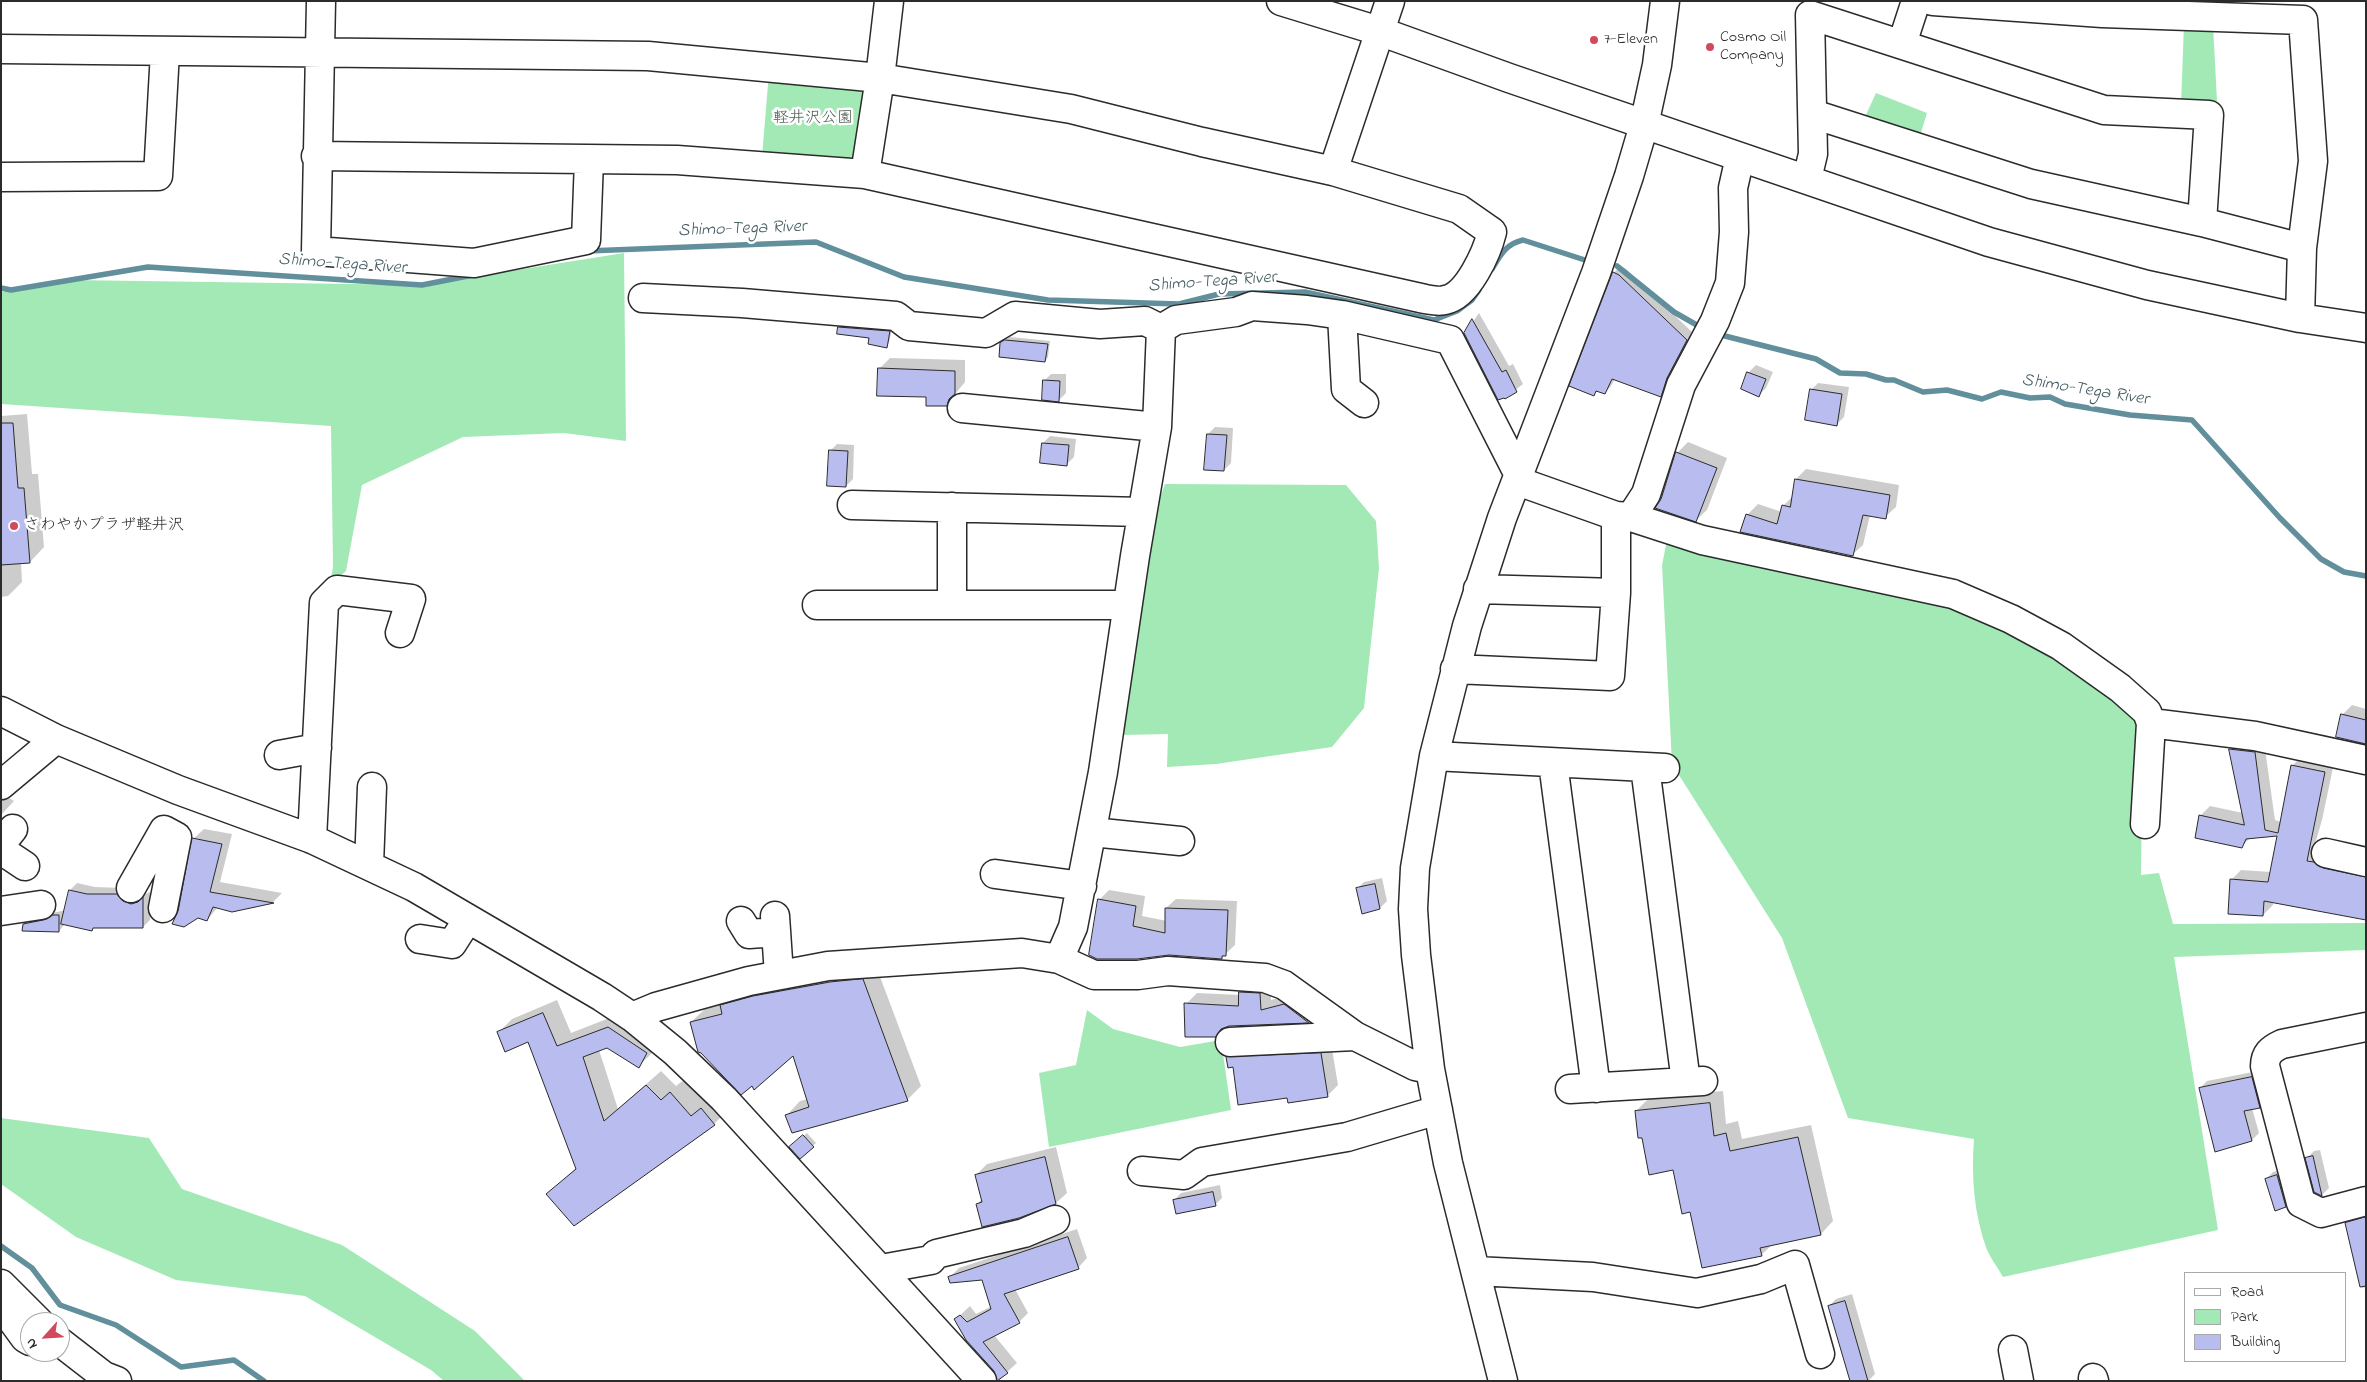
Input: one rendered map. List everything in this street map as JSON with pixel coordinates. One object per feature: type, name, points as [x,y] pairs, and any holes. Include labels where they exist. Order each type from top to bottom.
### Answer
[{"type":"street","points":[[320,1],[316,156],[316,251],[474,263],[586,240],[589,160]]},
{"type":"street","points":[[865,174],[880,78],[889,1]]},
{"type":"street","points":[[1281,1],[1379,31],[1644,125],[1990,242],[2147,285],[2300,318],[2366,328]]},
{"type":"street","points":[[1332,171],[1390,1]]},
{"type":"street","points":[[1503,1381],[1448,1162],[1430,1069],[1416,955],[1413,908],[1418,849],[1434,756],[1455,668],[1478,589],[1518,474],[1599,264],[1644,125],[1657,65],[1665,1]]},
{"type":"street","points":[[1902,44],[1916,1]]},
{"type":"street","points":[[1933,1],[2102,13],[2303,20],[2313,161],[2302,248],[2300,318]]},
{"type":"street","points":[[1807,179],[1813,154],[1810,15],[2104,110],[2209,115],[2202,222]]},
{"type":"street","points":[[1,49],[648,56],[880,78],[1071,109],[1202,142],[1332,171],[1459,209],[1492,232],[1488,247],[1462,293],[1445,300],[1425,299],[865,174],[677,160],[316,156]]},
{"type":"street","points":[[1,177],[158,176],[165,52]]},
{"type":"street","points":[[1813,114],[2030,184],[2202,222],[2302,248]]},
{"type":"street","points":[[1455,668],[1610,676],[1624,517],[1646,494],[1681,385],[1711,329],[1730,283],[1734,232],[1733,188],[1740,157]]},
{"type":"street","points":[[643,298],[742,303],[896,316],[909,326],[986,333],[1015,316],[1100,324],[1145,322],[1161,329]]},
{"type":"street","points":[[1161,329],[1176,320],[1236,312],[1252,306],[1308,310],[1342,315],[1450,340],[1523,484],[1702,540],[1953,594],[2011,620],[2061,646],[2120,688],[2147,712],[2151,723],[2145,824]]},
{"type":"street","points":[[1342,315],[1346,389],[1364,403]]},
{"type":"street","points":[[1059,959],[1073,927],[1092,832],[1157,426],[1161,329]]},
{"type":"street","points":[[962,408],[1157,426]]},
{"type":"street","points":[[852,505],[1142,512]]},
{"type":"street","points":[[952,507],[952,605]]},
{"type":"street","points":[[1478,589],[1616,593]]},
{"type":"street","points":[[312,839],[324,603],[337,590],[411,599],[400,633]]},
{"type":"street","points":[[817,605],[1127,605]]},
{"type":"street","points":[[1,711],[56,739],[178,790],[312,839],[369,865],[414,887],[602,997],[632,1017],[675,1052],[724,1100],[982,1381]]},
{"type":"street","points":[[2151,723],[2255,736],[2366,760]]},
{"type":"street","points":[[1,785],[56,739]]},
{"type":"street","points":[[279,755],[317,748]]},
{"type":"street","points":[[1434,756],[1655,768],[1695,1081],[1583,1089],[1553,763]]},
{"type":"street","points":[[369,865],[372,787]]},
{"type":"street","points":[[131,888],[164,830],[178,790]]},
{"type":"street","points":[[163,908],[177,838],[164,830]]},
{"type":"street","points":[[1092,832],[1180,841]]},
{"type":"street","points":[[5,841],[25,866]]},
{"type":"street","points":[[2326,853],[2366,862]]},
{"type":"street","points":[[995,874],[1082,886]]},
{"type":"street","points":[[1,911],[41,905]]},
{"type":"street","points":[[420,939],[452,944],[468,919]]},
{"type":"street","points":[[741,920],[748,934],[776,924],[779,975]]},
{"type":"street","points":[[632,1017],[656,1007],[749,981],[828,966],[1022,953],[1059,959],[1094,975],[1138,975],[1168,971],[1265,978],[1284,985],[1355,1036],[1415,1066],[1430,1069]]},
{"type":"street","points":[[2366,1027],[2282,1044],[2274,1048],[2265,1057],[2265,1066],[2301,1203],[2321,1213],[2366,1201]]},
{"type":"street","points":[[1230,1042],[1355,1036]]},
{"type":"street","points":[[1142,1171],[1184,1175],[1202,1162],[1346,1137],[1438,1110]]},
{"type":"street","points":[[881,1269],[931,1260],[936,1254],[1024,1233],[1055,1220]]},
{"type":"street","points":[[1476,1270],[1593,1277],[1697,1294],[1761,1279],[1795,1265],[1820,1354]]},
{"type":"street","points":[[1,1284],[29,1312]]},
{"type":"street","points":[[1,1305],[20,1331]]},
{"type":"street","points":[[70,1350],[104,1376],[117,1381]]},
{"type":"street","points":[[2013,1350],[2019,1381]]},
{"type":"street","points":[[61,1362],[90,1381]]},
{"type":"green space","points":[[2184,23],[2213,25],[2217,101],[2181,105]]},
{"type":"green space","name":"軽井沢公園","points":[[769,72],[857,81],[865,92],[856,157],[845,165],[762,157]]},
{"type":"green space","points":[[1876,93],[1927,113],[1919,139],[1864,119]]},
{"type":"green space","points":[[624,253],[626,441],[564,433],[463,437],[362,485],[346,571],[330,585],[333,567],[331,426],[1,404],[1,292],[70,280],[422,285]]},
{"type":"green space","points":[[1165,484],[1346,485],[1376,521],[1379,568],[1364,708],[1332,747],[1216,764],[1167,767],[1168,734],[1121,735],[1150,526]]},
{"type":"green space","points":[[1668,535],[1977,612],[2056,651],[2143,718],[2141,875],[2159,873],[2173,924],[2366,923],[2366,950],[2174,957],[2218,1230],[2003,1277],[1987,1250],[1976,1209],[1973,1181],[1974,1139],[1848,1118],[1782,938],[1672,764],[1662,565]]},
{"type":"green space","points":[[1087,1010],[1113,1029],[1180,1047],[1221,1040],[1231,1110],[1049,1147],[1039,1073],[1076,1065]]},
{"type":"green space","points":[[1,1118],[149,1138],[182,1189],[342,1245],[475,1331],[525,1381],[444,1381],[431,1370],[305,1296],[176,1280],[76,1237],[1,1184]]},
{"type":"building","points":[[1613,272],[1619,275],[1687,340],[1667,378],[1661,397],[1612,379],[1605,394],[1596,391],[1594,396],[1569,386]]},
{"type":"building","points":[[1472,319],[1502,372],[1506,370],[1517,392],[1505,399],[1498,400],[1464,333]]},
{"type":"building","points":[[838,327],[890,331],[887,348],[868,344],[869,338],[837,334]]},
{"type":"building","points":[[1005,340],[1048,344],[1045,362],[999,357],[1000,343]]},
{"type":"building","points":[[878,368],[955,371],[955,394],[949,399],[947,406],[926,406],[926,397],[877,396]]},
{"type":"building","points":[[1747,372],[1766,379],[1759,397],[1741,389]]},
{"type":"building","points":[[1043,380],[1060,381],[1059,402],[1042,400]]},
{"type":"building","points":[[1810,389],[1842,394],[1837,426],[1805,420]]},
{"type":"building","name":"さわやかプラザ軽井沢","points":[[1,423],[13,423],[18,488],[24,488],[30,563],[1,565]]},
{"type":"building","points":[[1207,434],[1227,435],[1224,471],[1204,470]]},
{"type":"building","points":[[1042,443],[1069,445],[1067,466],[1040,463]]},
{"type":"building","points":[[829,450],[848,451],[846,487],[827,486]]},
{"type":"building","points":[[1676,452],[1717,468],[1696,522],[1655,508],[1661,499]]},
{"type":"building","points":[[1795,479],[1890,495],[1886,519],[1863,515],[1853,556],[1740,532],[1746,514],[1777,524],[1782,505],[1790,507]]},
{"type":"building","points":[[2341,714],[2366,720],[2366,744],[2336,737]]},
{"type":"building","points":[[2229,749],[2255,752],[2265,830],[2278,833],[2291,765],[2325,772],[2307,861],[2314,862],[2323,868],[2366,877],[2366,920],[2264,901],[2263,916],[2228,914],[2230,879],[2268,882],[2277,836],[2246,839],[2242,848],[2195,838],[2199,815],[2244,825]]},
{"type":"building","points":[[192,838],[222,844],[210,892],[274,903],[232,912],[213,907],[207,921],[198,918],[184,927],[172,924],[178,911]]},
{"type":"building","points":[[1375,884],[1380,909],[1362,914],[1356,888]]},
{"type":"building","points":[[69,890],[87,894],[117,894],[123,901],[131,904],[138,902],[143,897],[143,928],[93,928],[92,931],[61,924]]},
{"type":"building","points":[[1098,899],[1136,906],[1133,926],[1165,933],[1165,908],[1228,910],[1226,956],[1222,956],[1222,959],[1169,955],[1137,959],[1097,959],[1089,955]]},
{"type":"building","points":[[52,915],[59,915],[59,932],[22,931],[23,924],[43,920]]},
{"type":"building","points":[[863,979],[908,1101],[792,1133],[785,1115],[809,1107],[793,1056],[754,1090],[752,1086],[741,1095],[698,1052],[690,1022],[722,1014],[720,1005],[753,996],[830,982]]},
{"type":"building","points":[[1239,992],[1260,993],[1261,1010],[1284,1004],[1309,1023],[1229,1026],[1221,1029],[1216,1037],[1185,1037],[1184,1003],[1238,1006]]},
{"type":"building","points":[[543,1013],[557,1046],[608,1027],[647,1053],[639,1068],[607,1048],[583,1057],[604,1121],[646,1085],[661,1100],[670,1092],[691,1116],[701,1108],[715,1125],[574,1226],[546,1194],[576,1169],[528,1042],[505,1052],[497,1032]]},
{"type":"building","points":[[1321,1053],[1328,1097],[1288,1103],[1287,1098],[1238,1105],[1233,1067],[1228,1068],[1226,1057]]},
{"type":"building","points":[[2252,1077],[2260,1108],[2244,1111],[2252,1141],[2215,1152],[2199,1088]]},
{"type":"building","points":[[1710,1103],[1714,1136],[1726,1133],[1730,1151],[1798,1137],[1821,1235],[1760,1248],[1762,1256],[1702,1268],[1690,1212],[1682,1214],[1673,1170],[1649,1175],[1642,1138],[1638,1138],[1635,1111]]},
{"type":"building","points":[[803,1135],[814,1147],[800,1159],[789,1147]]},
{"type":"building","points":[[2313,1156],[2322,1196],[2314,1192],[2305,1158]]},
{"type":"building","points":[[1045,1157],[1056,1204],[1019,1218],[982,1227],[976,1204],[982,1202],[975,1175]]},
{"type":"building","points":[[2277,1175],[2286,1207],[2275,1211],[2265,1179]]},
{"type":"building","points":[[1213,1192],[1216,1206],[1176,1214],[1173,1200]]},
{"type":"building","points":[[2366,1217],[2366,1286],[2360,1287],[2345,1223]]},
{"type":"building","points":[[1068,1237],[1079,1269],[1004,1294],[1020,1323],[983,1342],[1008,1373],[997,1381],[994,1371],[966,1340],[954,1319],[960,1315],[967,1322],[991,1309],[982,1280],[950,1283],[948,1277]]},
{"type":"building","points":[[1845,1301],[1868,1381],[1850,1381],[1828,1306]]},
{"type":"waterway","name":"Shimo-Tega River","points":[[1492,269],[1501,254],[1508,247],[1523,240],[1588,261]]},
{"type":"waterway","name":"Shimo-Tega River","points":[[587,251],[816,242],[904,277],[1048,300],[1179,304],[1219,294],[1305,292],[1434,320],[1457,311],[1472,300],[1479,290]]},
{"type":"waterway","name":"Shimo-Tega River","points":[[1617,266],[1674,312],[1702,328]]},
{"type":"waterway","name":"Shimo-Tega River","points":[[1,288],[11,290],[148,267],[422,285],[473,275]]},
{"type":"waterway","name":"Shimo-Tega River","points":[[1717,334],[1816,359],[1840,373],[1866,374],[1886,380],[1894,380],[1923,392],[1947,390],[1982,399],[2001,392],[2030,398],[2050,397],[2065,404],[2130,415],[2192,420],[2280,518],[2321,559],[2344,572],[2366,576]]},
{"type":"waterway","points":[[1,1246],[32,1268],[60,1305],[116,1325],[181,1367],[234,1360],[264,1381]]},
{"type":"place","name":"7-Eleven","points":[[1594,40]]},
{"type":"place","name":"Cosmo Oil Company","points":[[1710,47]]},
{"type":"place","name":"さわやかプラザ軽井沢","points":[[14,526]]}]
